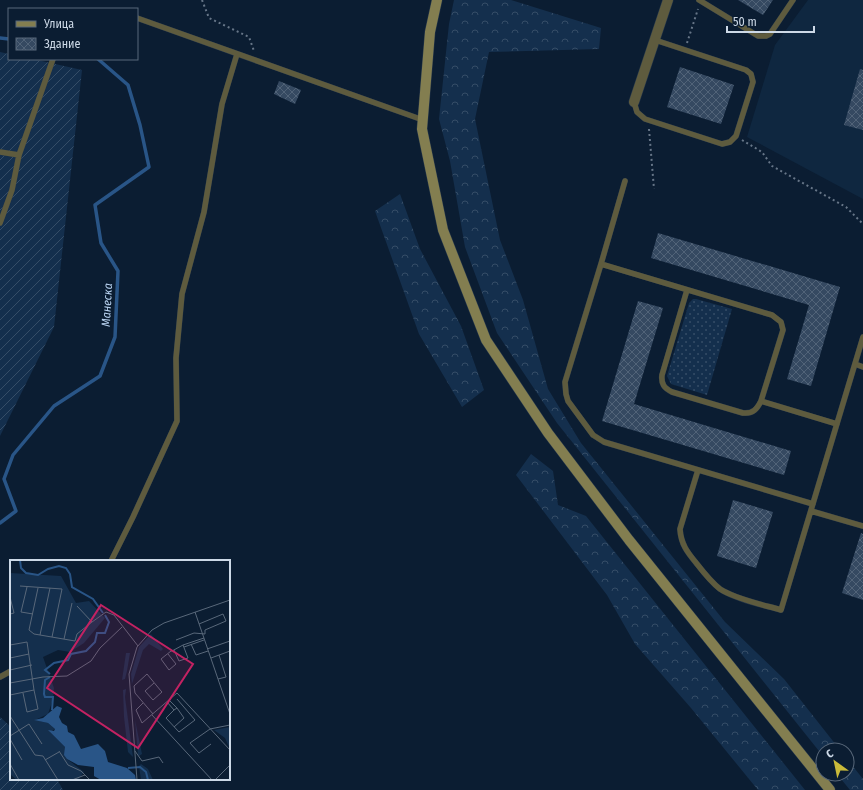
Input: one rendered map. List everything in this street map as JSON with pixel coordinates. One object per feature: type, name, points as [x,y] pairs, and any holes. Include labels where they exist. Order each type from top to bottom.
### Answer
[{"type":"main road","points":[[437,0],[430,32],[422,129],[443,230],[486,340],[548,432],[629,540],[830,790]]},
{"type":"street","points":[[634,102],[668,0]]},
{"type":"lane","points":[[700,0],[762,37],[770,34],[793,0]]},
{"type":"lane","points":[[138,18],[423,120]]},
{"type":"lane","points":[[634,102],[640,116],[648,120],[722,144],[730,142],[736,136],[753,82],[751,74],[746,70],[655,40]]},
{"type":"lane","points":[[112,560],[177,421],[176,358],[182,294],[204,212],[222,104],[237,54]]},
{"type":"lane","points":[[0,223],[12,190],[19,155],[53,60]]},
{"type":"lane","points":[[0,152],[19,155]]},
{"type":"lane","points":[[626,181],[565,382],[568,401],[589,430],[597,439],[604,442],[813,504]]},
{"type":"lane","points":[[601,264],[772,315],[781,322],[783,330],[761,401],[757,409],[752,412],[743,413],[672,392],[667,390],[663,385],[661,381],[662,375],[687,290]]},
{"type":"lane","points":[[698,470],[680,530],[682,544],[689,555],[714,584],[727,593],[781,610],[863,337]]},
{"type":"lane","points":[[855,364],[863,367]]},
{"type":"lane","points":[[761,401],[837,424]]},
{"type":"lane","points":[[811,511],[863,526]]},
{"type":"lane","points":[[0,677],[10,672]]},
{"type":"path","points":[[202,0],[209,18],[249,37],[258,62]]},
{"type":"path","points":[[684,50],[700,0]]},
{"type":"path","points":[[648,120],[654,189]]},
{"type":"path","points":[[736,136],[762,152],[772,166],[846,207],[863,224]]},
{"type":"shaded area","points":[[808,0],[863,0],[863,199],[747,137],[775,45]]},
{"type":"green space","points":[[454,0],[511,0],[601,28],[599,49],[489,52],[475,119],[500,240],[523,300],[548,389],[581,443],[725,622],[784,679],[834,742],[815,742],[815,746],[557,423],[497,333],[465,247],[450,161],[439,119],[449,24]]},
{"type":"green space","points":[[0,52],[8,54],[8,60],[37,60],[82,70],[54,327],[0,436]]},
{"type":"green space","points":[[400,194],[420,249],[461,326],[484,390],[462,407],[419,334],[375,211]]},
{"type":"green space","points":[[693,299],[732,309],[707,395],[671,384],[667,376],[689,303]]},
{"type":"green space","points":[[531,454],[553,471],[558,505],[586,516],[805,790],[758,790],[691,708],[635,644],[607,595],[516,475]]},
{"type":"green space","points":[[0,717],[10,726],[10,780],[58,780],[63,790],[0,790]]},
{"type":"green space","points":[[855,769],[863,779],[863,790],[850,790],[844,782],[855,782]]},
{"type":"building","points":[[738,0],[773,0],[763,15]]},
{"type":"building","points":[[680,67],[734,85],[721,124],[667,107]]},
{"type":"building","points":[[860,69],[863,70],[863,130],[844,125]]},
{"type":"building","points":[[279,81],[301,90],[295,104],[274,94]]},
{"type":"building","points":[[658,233],[840,287],[811,386],[787,379],[809,305],[651,258]]},
{"type":"building","points":[[638,301],[663,308],[634,404],[791,451],[784,475],[602,421]]},
{"type":"building","points":[[733,500],[773,512],[756,568],[717,556]]},
{"type":"building","points":[[861,533],[863,534],[863,600],[842,593]]},
{"type":"waterway","name":"Манеска","points":[[0,38],[8,39]]},
{"type":"waterway","name":"Манеска","points":[[0,523],[16,511],[4,479],[13,455],[54,406],[100,376],[115,337],[118,271],[101,243],[95,205],[149,167],[140,125],[128,85],[99,60]]}]
